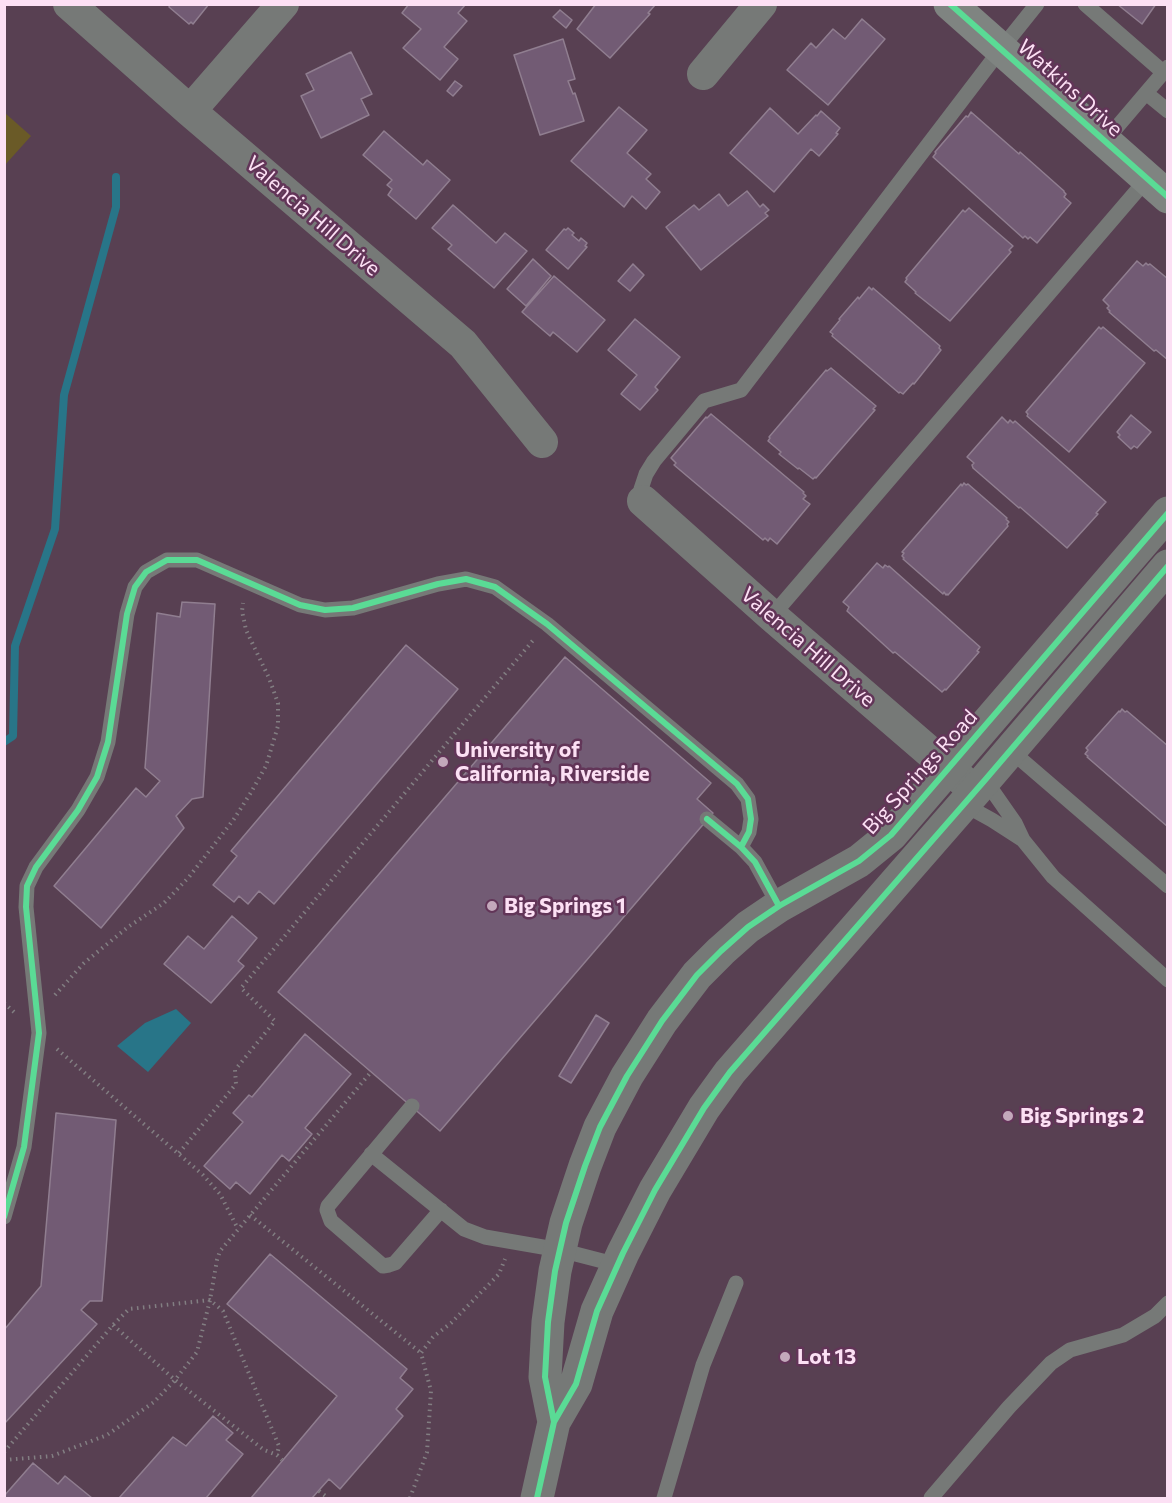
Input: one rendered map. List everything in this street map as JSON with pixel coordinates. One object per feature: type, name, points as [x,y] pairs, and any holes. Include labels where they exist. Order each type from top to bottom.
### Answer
[{"type":"main road","name":"Watkins Drive","points":[[950,4],[1157,188]]},
{"type":"street","name":"Valencia Hill Drive","points":[[69,4],[190,111],[463,344],[542,442]]},
{"type":"street","points":[[190,111],[283,4]]},
{"type":"street","points":[[703,74],[761,4]]},
{"type":"street","name":"Valencia Hill Drive","points":[[643,501],[974,792]]},
{"type":"street","name":"Big Springs Road","points":[[554,1422],[545,1377],[548,1322],[555,1271],[566,1223],[600,1127],[627,1076],[662,1021],[697,975],[748,927],[779,906],[859,861],[891,835],[1167,513]]},
{"type":"street","name":"Big Springs Road","points":[[537,1498],[554,1422],[576,1384],[597,1311],[655,1190],[704,1108],[730,1072],[1167,566]]},
{"type":"lane","points":[[643,501],[641,489],[654,461],[704,401],[741,390],[1037,4]]},
{"type":"lane","points":[[1085,4],[1165,70],[1105,141]]},
{"type":"lane","points":[[1146,93],[1167,111]]},
{"type":"lane","points":[[772,616],[1157,188]]},
{"type":"lane","points":[[4,1217],[24,1147],[39,1033],[26,907],[27,886],[36,867],[78,810],[97,777],[108,742],[127,615],[135,587],[146,572],[167,560],[198,560],[300,605],[325,610],[353,608],[438,584],[466,579],[495,586],[547,624],[737,784],[748,799],[751,819],[741,847]]},
{"type":"lane","points":[[1010,750],[1167,886]]},
{"type":"lane","points":[[974,792],[992,820],[1023,840]]},
{"type":"lane","points":[[974,792],[1015,824],[1023,840],[1053,877],[1167,980]]},
{"type":"lane","points":[[707,819],[741,847],[755,862],[779,906]]},
{"type":"lane","points":[[412,1106],[327,1206],[327,1210],[331,1221],[383,1266],[395,1263],[441,1210]]},
{"type":"lane","points":[[371,1154],[464,1229],[485,1237],[560,1250],[618,1265]]},
{"type":"lane","points":[[664,1498],[703,1365],[736,1283]]},
{"type":"lane","points":[[932,1498],[1051,1363],[1070,1350],[1123,1335],[1155,1316],[1167,1303]]},
{"type":"path","points":[[38,1015],[84,963],[128,927],[164,903],[189,877],[234,819],[266,766],[278,726],[278,703],[246,630],[242,610],[245,581]]},
{"type":"path","points":[[178,1153],[236,1084],[235,1070],[275,1021],[241,988],[547,624]]},
{"type":"path","points":[[4,1003],[203,1175],[220,1194],[238,1229]]},
{"type":"path","points":[[4,1460],[52,1456],[107,1435],[154,1402],[175,1380],[197,1352],[220,1251],[371,1072]]},
{"type":"path","points":[[250,1215],[421,1353],[430,1391],[427,1452],[410,1498]]},
{"type":"path","points":[[421,1353],[433,1337],[499,1274],[512,1242]]},
{"type":"path","points":[[4,1452],[129,1309],[210,1300],[223,1311],[279,1446],[277,1455]]},
{"type":"path","points":[[113,1325],[175,1380],[264,1450],[277,1455],[282,1460]]},
{"type":"path","points":[[319,1491],[327,1498]]},
{"type":"shaded area","points":[[5,113],[31,136],[5,165]]},
{"type":"water","points":[[176,1009],[191,1023],[148,1072],[117,1046],[145,1023]]},
{"type":"building","points":[[170,4],[209,4],[193,24],[191,22],[189,24],[169,7]]},
{"type":"building","points":[[409,4],[466,4],[458,13],[467,21],[444,47],[458,59],[440,80],[403,48],[421,29],[402,13]]},
{"type":"building","points":[[596,4],[656,4],[648,13],[650,14],[610,58],[577,29]]},
{"type":"building","points":[[1117,4],[1156,4],[1142,24]]},
{"type":"building","points":[[560,10],[572,20],[566,28],[553,17]]},
{"type":"building","points":[[862,19],[885,39],[828,105],[787,70],[811,43],[816,48],[833,29],[845,39]]},
{"type":"building","points":[[563,39],[575,79],[568,81],[573,94],[575,93],[584,121],[540,135],[514,55]]},
{"type":"building","points":[[351,52],[372,94],[361,99],[369,115],[321,138],[301,96],[314,90],[306,74]]},
{"type":"building","points":[[455,81],[462,86],[453,96],[447,91]]},
{"type":"building","points":[[619,107],[647,130],[627,153],[651,174],[646,179],[660,192],[646,209],[632,196],[624,207],[571,161]]},
{"type":"building","points":[[770,108],[798,134],[821,111],[840,128],[836,133],[838,134],[819,156],[811,149],[774,192],[730,153]]},
{"type":"building","points":[[971,112],[1064,191],[1066,194],[1064,197],[1071,203],[1037,243],[1030,237],[1023,238],[933,157]]},
{"type":"building","points":[[384,131],[423,165],[427,160],[450,180],[416,219],[388,195],[392,189],[387,185],[392,180],[363,155]]},
{"type":"building","points":[[747,191],[760,207],[763,204],[769,210],[765,213],[768,216],[701,270],[666,227],[694,205],[699,210],[719,194],[728,206]]},
{"type":"building","points":[[453,205],[496,243],[505,233],[527,251],[494,288],[448,249],[452,245],[432,228]]},
{"type":"building","points":[[969,208],[1013,246],[1009,250],[1011,252],[950,321],[905,282],[963,210],[965,212]]},
{"type":"building","points":[[568,228],[579,241],[581,238],[587,243],[585,246],[587,247],[568,269],[546,250],[564,229]]},
{"type":"building","points":[[533,259],[551,276],[526,306],[507,289]]},
{"type":"building","points":[[1137,261],[1143,266],[1146,263],[1150,264],[1168,279],[1168,360],[1156,350],[1154,351],[1109,312],[1107,308],[1109,306],[1103,300]]},
{"type":"building","points":[[633,264],[644,275],[630,291],[618,281]]},
{"type":"building","points":[[554,276],[605,320],[577,352],[553,332],[550,336],[522,312]]},
{"type":"building","points":[[869,287],[940,346],[941,350],[903,394],[899,393],[830,332]]},
{"type":"building","points":[[635,319],[680,357],[655,387],[658,390],[640,410],[621,394],[637,375],[608,350]]},
{"type":"building","points":[[1099,327],[1101,329],[1103,327],[1145,363],[1069,452],[1027,416],[1026,412]]},
{"type":"building","points":[[831,368],[876,406],[873,409],[875,410],[813,479],[779,454],[781,452],[768,441],[826,370]]},
{"type":"building","points":[[711,414],[804,492],[806,496],[803,499],[810,504],[777,544],[770,538],[768,541],[765,538],[763,540],[674,465],[676,463],[671,458]]},
{"type":"building","points":[[1131,415],[1151,432],[1137,448],[1134,446],[1131,449],[1118,437],[1120,435],[1117,432]]},
{"type":"building","points":[[1002,417],[1008,423],[1010,420],[1013,423],[1015,421],[1106,502],[1067,548],[973,468],[974,463],[967,457]]},
{"type":"building","points":[[964,483],[968,484],[1009,522],[1008,526],[946,595],[903,559],[904,553],[902,552]]},
{"type":"building","points":[[877,563],[883,568],[885,565],[889,566],[980,647],[977,651],[979,652],[946,690],[942,692],[895,652],[893,653],[847,611],[849,607],[843,602]]},
{"type":"building","points":[[182,602],[215,604],[203,797],[192,799],[176,816],[184,828],[101,928],[54,886],[136,788],[146,797],[160,781],[145,768],[157,613],[180,617]]},
{"type":"building","points":[[406,645],[458,689],[274,904],[259,891],[248,904],[239,896],[234,902],[213,885],[237,856],[231,851]]},
{"type":"building","name":"Big Springs 1","points":[[565,657],[711,783],[697,799],[713,813],[440,1131],[278,992]]},
{"type":"building","points":[[1122,709],[1168,746],[1168,827],[1085,754],[1088,750],[1086,748]]},
{"type":"building","points":[[232,916],[257,938],[238,961],[244,966],[211,1003],[164,964],[188,936],[204,949]]},
{"type":"building","points":[[596,1015],[609,1023],[571,1083],[559,1076]]},
{"type":"building","points":[[305,1034],[351,1074],[305,1128],[312,1134],[289,1161],[282,1155],[250,1194],[236,1182],[230,1189],[204,1166],[243,1122],[233,1113],[249,1095],[252,1097]]},
{"type":"building","points":[[56,1113],[116,1120],[102,1301],[90,1301],[81,1310],[97,1324],[4,1424],[4,1330],[41,1286]]},
{"type":"building","points":[[270,1254],[407,1369],[400,1378],[413,1389],[396,1409],[403,1416],[340,1489],[329,1479],[312,1498],[251,1498],[337,1396],[227,1304]]},
{"type":"building","points":[[213,1416],[233,1433],[226,1440],[243,1454],[206,1498],[119,1498],[173,1437],[186,1446]]},
{"type":"building","points":[[33,1463],[58,1484],[65,1476],[92,1498],[4,1498]]},
{"type":"waterway","points":[[4,742],[13,736],[15,646],[55,529],[64,395],[116,207],[116,177]]},
{"type":"cycle path","points":[[950,4],[1168,197]]},
{"type":"cycle path","points":[[554,1422],[545,1377],[548,1322],[555,1271],[566,1223],[600,1127],[627,1076],[662,1021],[697,975],[748,927],[779,906],[859,861],[891,835],[1168,513]]},
{"type":"cycle path","points":[[4,1217],[24,1147],[39,1033],[26,907],[27,886],[36,867],[78,810],[97,777],[108,742],[127,614],[135,587],[146,572],[167,560],[197,560],[300,605],[325,610],[353,608],[438,584],[466,579],[495,587],[547,624],[737,784],[748,799],[751,819],[749,832],[741,847]]},
{"type":"cycle path","points":[[537,1498],[554,1422],[576,1384],[597,1311],[655,1190],[704,1108],[730,1072],[1168,566]]},
{"type":"cycle path","points":[[707,819],[741,847],[755,862],[779,906]]},
{"type":"place","name":"University of California, Riverside","points":[[443,762]]},
{"type":"place","name":"Big Springs 1","points":[[492,906]]},
{"type":"place","name":"Big Springs 2","points":[[1008,1116]]},
{"type":"place","name":"Lot 13","points":[[785,1357]]}]
